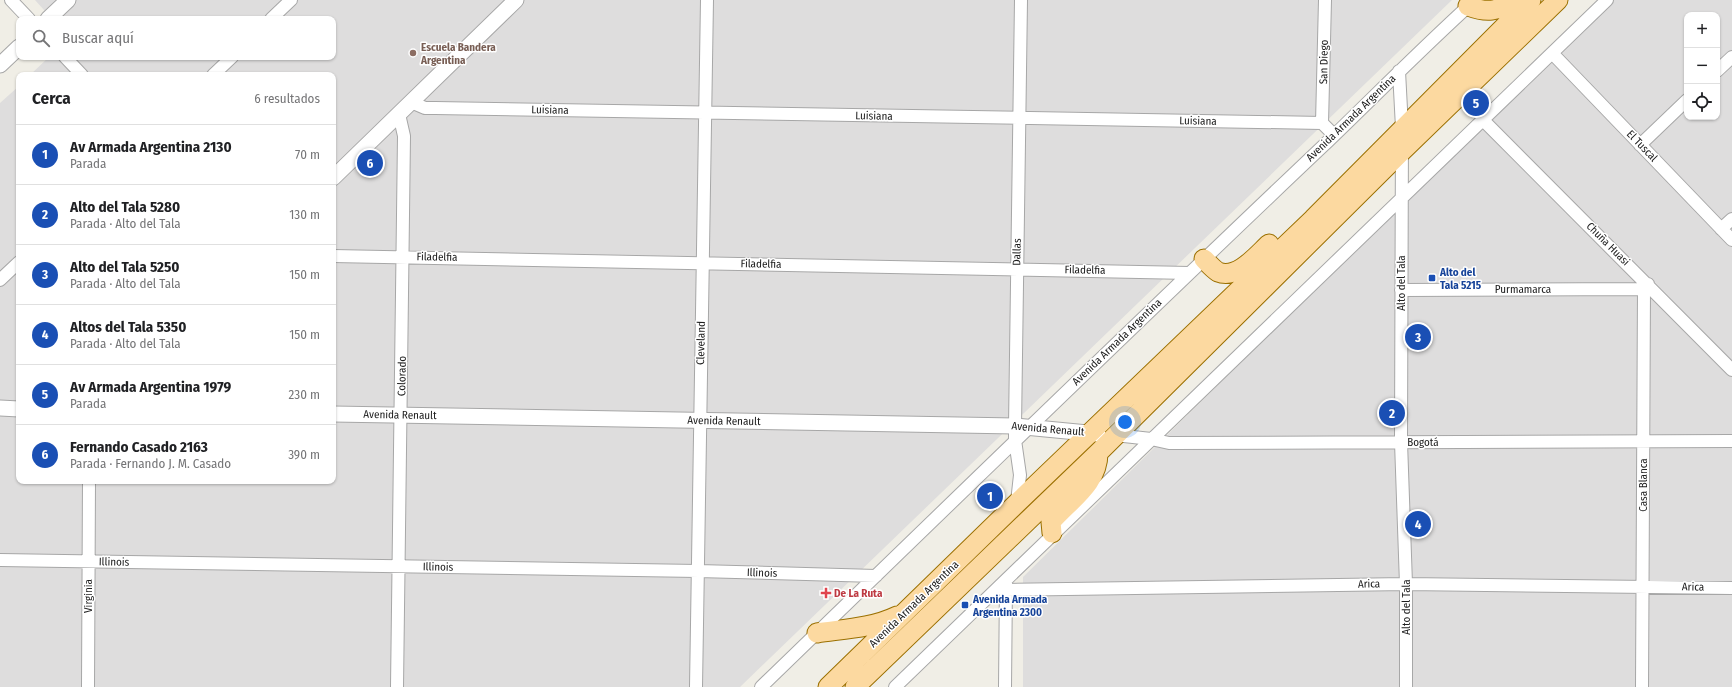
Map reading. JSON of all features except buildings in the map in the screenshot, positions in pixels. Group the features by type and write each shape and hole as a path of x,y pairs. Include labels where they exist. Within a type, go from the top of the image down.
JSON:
{"main road":[{"path":"1471,3 1482,11 1491,11 1503,7 1514,0"},
{"name":"Avenida Armada Argentina","path":"828,687 1313,219 1531,0"},
{"name":"Avenida Armada Argentina","path":"855,687 1098,453 1558,0"},
{"path":"1204,259 1218,271 1226,274 1232,273 1239,270 1294,224 1313,219"},
{"path":"1052,534 1051,522 1088,484 1096,471 1098,453"},
{"path":"817,633 869,626 884,622 905,612"}],"street":[{"path":"11,0 27,16"},
{"path":"51,16 68,0"},
{"path":"274,16 291,0"},
{"path":"336,175 516,0"},
{"name":"Cleveland","path":"696,687 707,0"},
{"name":"Dallas","path":"1017,503 1020,475 1017,269 1021,0"},
{"name":"San Diego","path":"1322,123 1325,0"},
{"path":"895,687 1006,584 1052,534 1607,0"},
{"name":"Avenida Armada Argentina","path":"761,687 876,576 1019,431 1204,259 1471,3"},
{"path":"0,65 16,50"},
{"name":"El Tuscal","path":"1552,53 1732,240"},
{"path":"1720,68 1732,57"},
{"path":"68,60 79,72"},
{"path":"216,72 229,60"},
{"name":"Alto del Tala","path":"1399,71 1402,128 1401,442 1406,584 1406,687"},
{"name":"Luisiana","path":"411,102 425,108 1322,123"},
{"path":"1640,145 1684,103"},
{"name":"Colorado","path":"397,687 404,136 399,114"},
{"name":"Chuña Huasi","path":"1483,120 1646,287 1732,370"},
{"path":"1322,123 1334,135"},
{"path":"1721,228 1732,219"},
{"name":"Filadelfia","path":"336,256 1189,273"},
{"path":"0,280 16,265"},
{"name":"Purmamarca","path":"1401,290 1646,287"},
{"name":"Casa Blanca","path":"1642,687 1646,287"},
{"path":"0,408 16,409"},
{"name":"Avenida Renault","path":"336,414 700,420 1115,435"},
{"name":"Bogotá","path":"1115,435 1151,439 1169,443 1732,441"},
{"name":"Virginia","path":"88,687 89,484"},
{"name":"Illinois","path":"0,560 698,571 876,576"},
{"path":"1005,687 1006,584"},
{"name":"Arica","path":"1006,584 1406,584 1732,588"}],"shaded area":[{"path":"35,0 1452,0 740,687 0,687 0,103 16,89 16,484 336,484 336,72 33,72 46,60 336,60 336,16 49,16"},
{"path":"1609,0 1732,0 1732,687 1023,687 1023,577"}],"place":[{"name":"Escuela Bandera Argentina","path":"413,53"},
{"name":"Av Armada Argentina 1979","path":"1476,103"},
{"name":"Fernando Casado 2163","path":"370,163"},
{"name":"Alto del Tala 5215","path":"1432,278"},
{"name":"Alto del Tala 5250","path":"1418,337"},
{"name":"Alto del Tala 5280","path":"1392,413"},
{"name":"Av Armada Argentina 2130","path":"990,496"},
{"name":"Altos del Tala 5350","path":"1418,524"},
{"name":"De La Ruta","path":"826,593"},
{"name":"Avenida Armada Argentina 2300","path":"965,605"}]}
